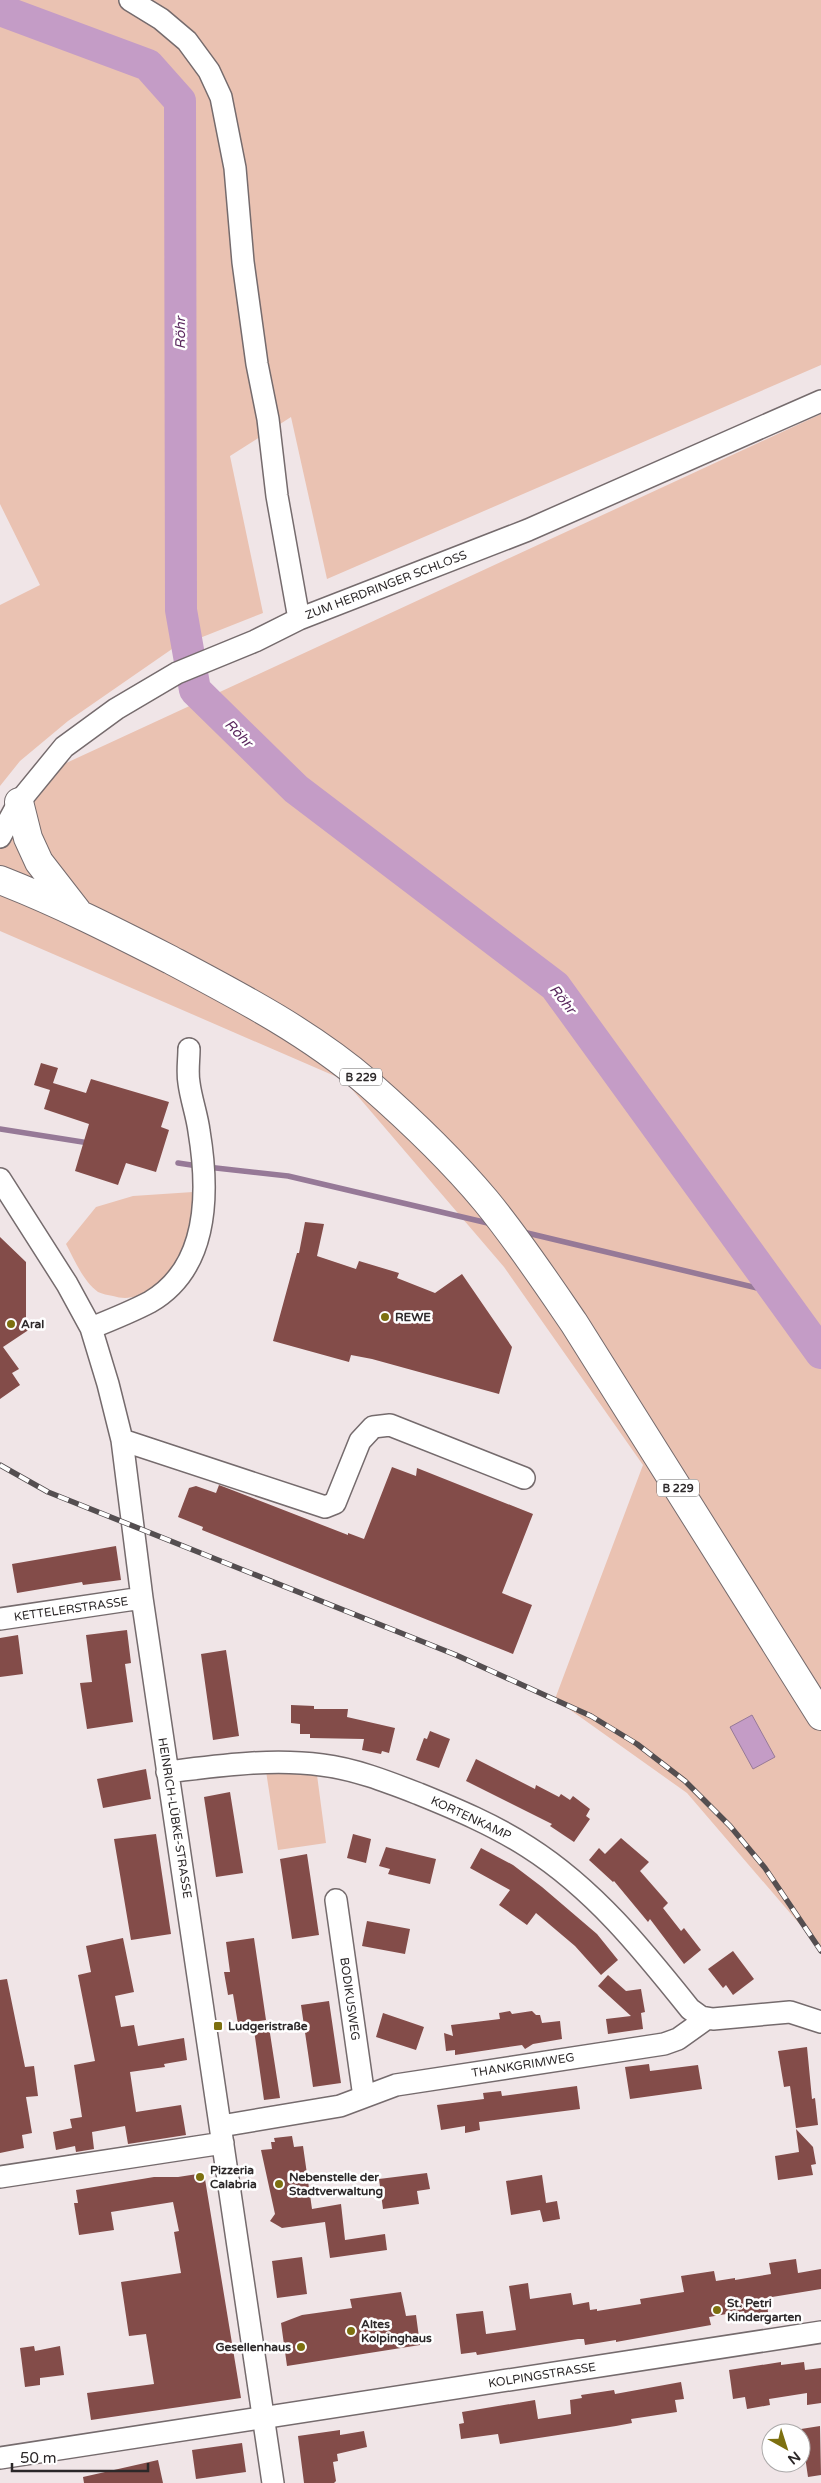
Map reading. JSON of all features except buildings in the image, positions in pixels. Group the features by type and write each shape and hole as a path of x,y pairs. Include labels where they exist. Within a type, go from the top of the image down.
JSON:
{"main road":[{"path":"19,802 28,838 39,862 78,912"},
{"name":"B 229","path":"0,880 78,912 214,983 313,1040 368,1083 426,1136 484,1200 532,1261 580,1332 821,1716"}],"street":[{"path":"130,0 161,19 187,41 209,71 221,97 235,168 243,262 257,364 268,420 277,496 299,619"},
{"name":"ZUM HERDRINGER SCHLOSS","path":"0,837 19,802 64,747 116,708 177,673 255,642 299,619 528,530 821,401"},
{"path":"91,1328 151,1301 170,1287 184,1270 196,1248 202,1225 204,1167 198,1118 188,1082 189,1049"},
{"name":"HEINRICH-LÜBKE-STRASSE","path":"0,1179 67,1284 91,1328 122,1440 167,1772 273,2483"},
{"path":"122,1440 325,1507 335,1504 360,1441 374,1427 390,1425 524,1478"},
{"name":"KETTELERSTRASSE","path":"0,1619 142,1598"},
{"name":"KORTENKAMP","path":"167,1772 258,1763 320,1765 343,1769 385,1782 477,1819 529,1847 572,1879 622,1927 690,2009 706,2019"},
{"name":"BODIKUSWEG","path":"336,1900 364,2097"},
{"path":"706,2019 782,2012 803,2015 821,2022"},
{"name":"THANKGRIMWEG","path":"222,2135 340,2106 384,2087 664,2044 678,2039 706,2019"},
{"path":"0,2177 222,2135"},
{"name":"KOLPINGSTRASSE","path":"0,2458 821,2332"}],"shaded area":[{"path":"0,0 821,0 821,365 327,579 291,417 230,456 263,613 172,649 68,721 20,761 0,786 0,605 40,585 0,504"},
{"path":"821,414 821,1949 687,1793 555,1699 643,1465 504,1267 344,1080 0,931 0,825 64,764"},
{"path":"193,1192 192,1223 187,1240 173,1266 152,1288 140,1295 127,1298 98,1292 88,1282 79,1270 66,1244 96,1207 133,1196"},
{"path":"752,1715 775,1757 753,1769 730,1727"},
{"path":"266,1771 317,1775 326,1843 278,1850"}],"waterway":[{"name":"Röhr","path":"0,10 148,65 180,101 181,610 195,690 296,789 555,986 821,1353"},
{"path":"0,1129 89,1143"},
{"path":"178,1163 198,1166"},
{"path":"207,1167 288,1176 492,1224"},
{"path":"523,1232 778,1293"}],"railway":[{"path":"0,1465 48,1492 456,1655 591,1716 637,1744 685,1781 730,1826 765,1868 821,1951"}],"place":[{"name":"REWE","path":"385,1317"},
{"name":"Aral","path":"11,1324"},
{"name":"Ludgeristraße","path":"218,2026"},
{"name":"Pizzeria Calabria","path":"200,2177"},
{"name":"Nebenstelle der Stadtverwaltung","path":"279,2184"},
{"name":"St. Petri Kindergarten","path":"717,2310"},
{"name":"Altes Kolpinghaus","path":"351,2331"},
{"name":"Gesellenhaus","path":"301,2347"}]}
